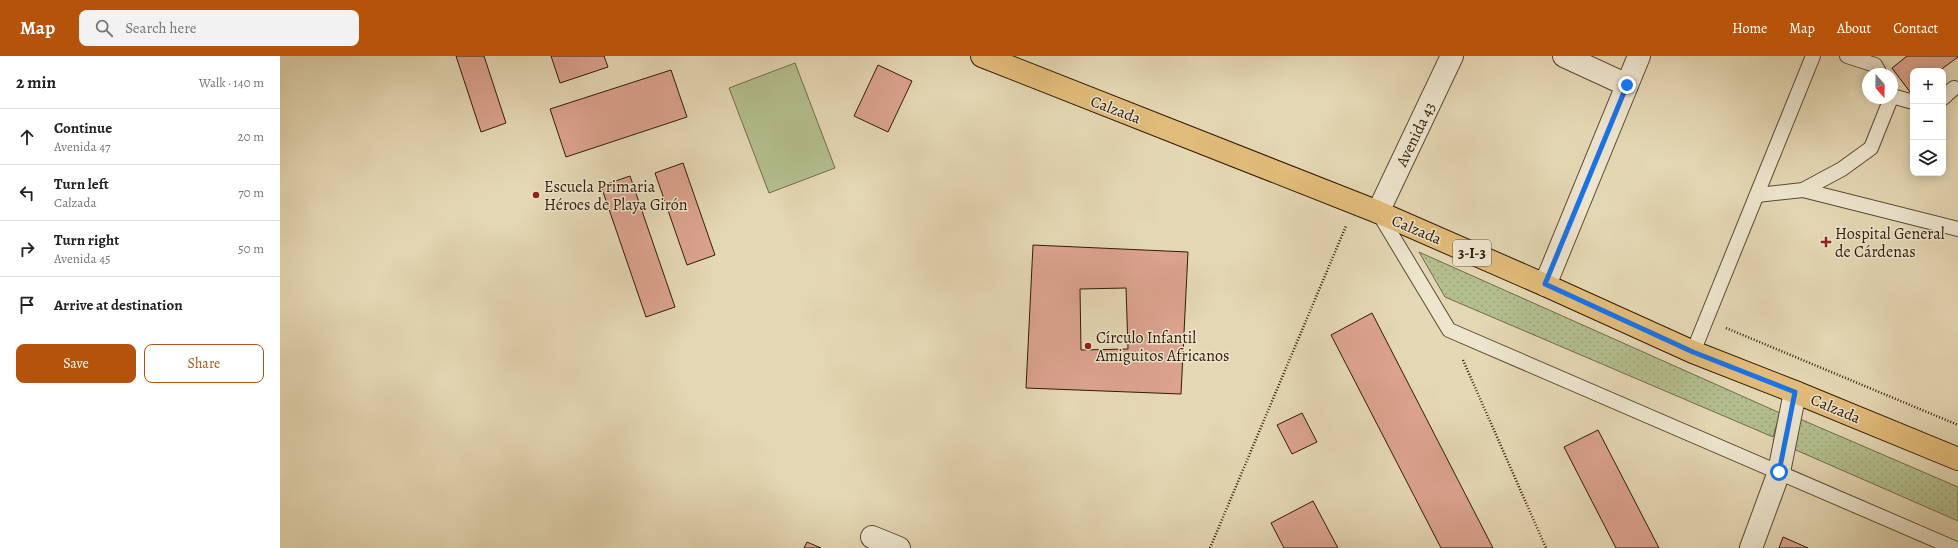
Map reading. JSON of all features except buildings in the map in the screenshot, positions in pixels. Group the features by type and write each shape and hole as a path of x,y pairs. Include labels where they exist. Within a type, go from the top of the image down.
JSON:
{"main road":[{"name":"Calzada","path":"982,56 1015,62 1378,212 1545,284 1693,352 1958,459"}],"street":[{"name":"Avenida 43","path":"1378,212 1452,56"},
{"path":"1564,56 1627,85"},
{"path":"1545,284 1639,56"},
{"path":"1751,548 1779,472 1795,392"},
{"path":"872,537 899,548"}],"lane":[{"path":"1693,352 1813,56"},
{"path":"1847,56 1875,65 1877,68"},
{"path":"1946,95 1954,88"},
{"path":"1898,98 1910,101"},
{"path":"1803,190 1842,169 1871,148 1889,104"},
{"path":"1757,195 1803,190 1958,229"},
{"path":"1378,212 1449,330 1954,548"}],"path":[{"path":"1210,548 1356,204"},
{"path":"1707,320 1958,425"},
{"path":"1449,330 1546,548"}],"green space":[{"path":"795,63 835,168 769,193 729,88"},
{"path":"1419,252 1780,413 1773,437 1445,297"},
{"path":"1793,416 1958,487 1958,521 1773,440"}],"place":[{"name":"Escuela Primaria Héroes de Playa Girón","path":"536,195"},
{"name":"Hospital General de Cárdenas","path":"1826,242"},
{"name":"Círculo Infantil Amiguitos Africanos","path":"1088,346"}],"route":[{"path":"1627,85 1545,284 1693,352 1795,392 1779,472"}]}
